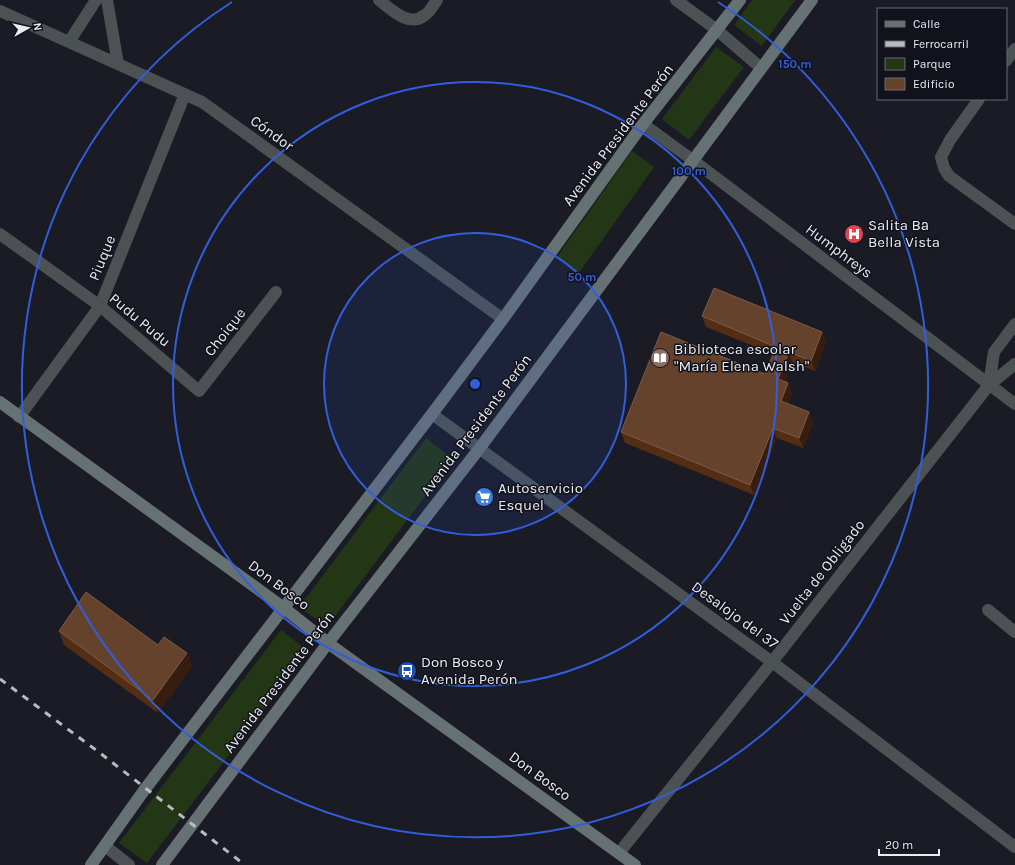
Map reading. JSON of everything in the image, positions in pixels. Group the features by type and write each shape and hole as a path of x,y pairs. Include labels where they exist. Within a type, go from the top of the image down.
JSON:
{"street":[{"path":"69,42 96,0"},
{"path":"107,0 118,64"},
{"path":"379,0 404,18 416,20 426,15 437,0"},
{"path":"676,0 717,30 761,68"},
{"name":"Avenida Presidente Perón","path":"91,865 145,789 503,319 643,124 740,0"},
{"name":"Avenida Presidente Perón","path":"162,865 328,643 479,449 812,0"},
{"name":"Cóndor","path":"0,12 202,102 503,319"},
{"path":"1007,60 1015,49"},
{"name":"Piuque","path":"19,416 100,306 185,94"},
{"path":"978,100 950,140 941,157 944,168 950,176 1015,224"},
{"name":"Humphreys","path":"643,124 1015,404"},
{"name":"Pudu Pudu","path":"0,234 100,306 199,391"},
{"name":"Choique","path":"199,391 276,292"},
{"name":"Vuelta de Obligado","path":"989,384 994,352 1015,324"},
{"name":"Vuelta de Obligado","path":"619,853 772,662 989,384 1015,364"},
{"name":"Don Bosco","path":"0,402 284,608 328,643 635,865"},
{"name":"Desalojo del 37","path":"432,414 772,662 1015,847"},
{"path":"988,610 1015,632"},
{"path":"105,846 129,865"}],"green space":[{"path":"752,0 795,0 762,46 734,25"},
{"path":"716,47 744,67 689,140 662,119"},
{"path":"632,151 654,167 579,273 557,257"},
{"path":"426,438 453,459 327,627 299,607"},
{"path":"281,630 308,651 147,863 119,843"}],"building":[{"path":"714,288 822,332 811,361 789,352 778,379 788,383 781,401 809,412 799,438 773,428 750,485 621,432 661,332 765,374 776,347 702,316"},
{"path":"86,592 158,645 164,637 187,653 153,700 59,631"}],"railway":[{"path":"0,679 100,753 245,865"}],"place":[{"name":"Salita Bª Bella Vista","path":"854,234"},
{"name":"Biblioteca escolar \"María Elena Walsh\"","path":"660,358"},
{"name":"Autoservicio Esquel","path":"484,497"},
{"name":"Don Bosco y Avenida Perón","path":"407,671"}]}
